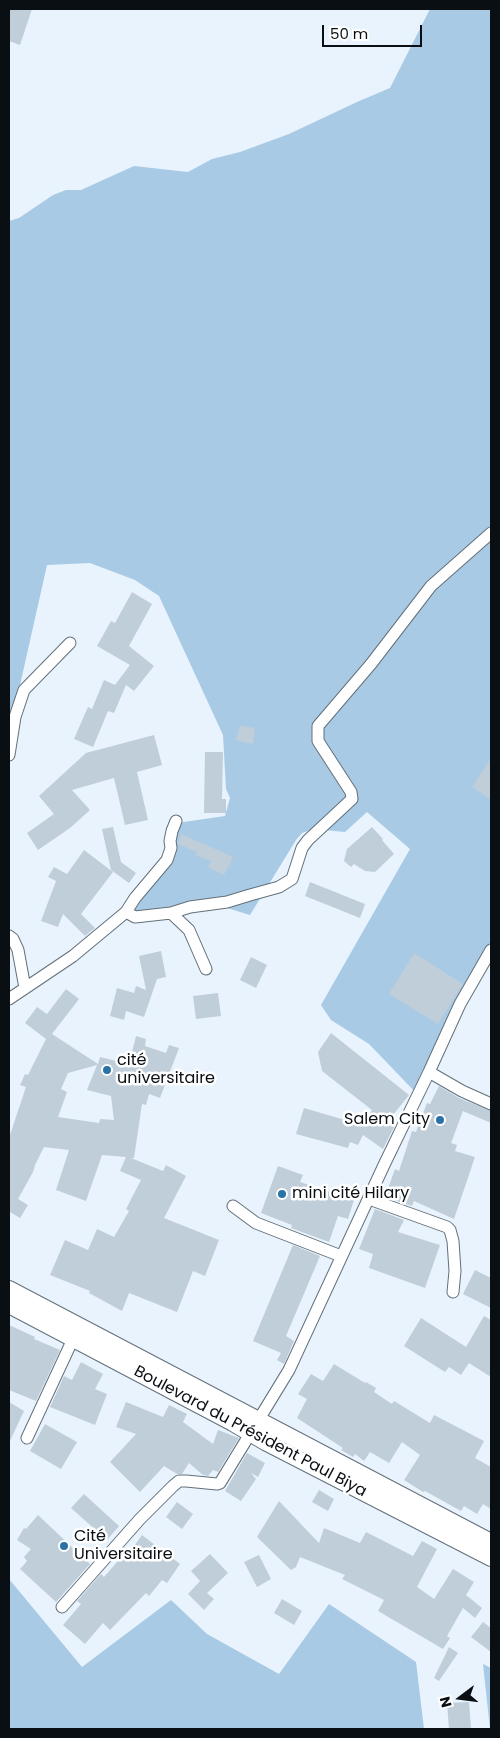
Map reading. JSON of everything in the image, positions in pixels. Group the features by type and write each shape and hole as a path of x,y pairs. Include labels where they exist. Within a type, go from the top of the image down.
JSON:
{"main road":[{"name":"Boulevard du Président Paul Biya","path":"9,1289 491,1558"},
{"name":"Boulevard du Président Paul Biya","path":"9,1305 73,1339 491,1542"}],"street":[{"path":"126,912 135,917 171,913 190,907 227,902 279,888 292,880 302,848 308,840 352,799 351,792 318,741 318,726 371,664 431,586 491,532"},
{"path":"9,755 15,717 24,690 70,642"},
{"path":"9,999 73,956 126,912 135,898 167,860 171,848 172,830 176,821"},
{"path":"171,913 189,930 206,969"},
{"path":"9,936 18,950 25,988"},
{"path":"62,1607 140,1519 179,1481 220,1483 289,1370 460,1004 491,950"},
{"path":"429,1072 462,1091 491,1104"},
{"path":"369,1199 450,1230 453,1241 455,1271 453,1292"},
{"path":"233,1206 256,1223 341,1256"},
{"path":"27,1438 73,1339"}],"shaded area":[{"path":"430,9 491,9 491,950 418,1095 369,1044 331,1020 321,1005 410,849 367,812 345,832 314,829 302,833 250,915 224,907 170,912 126,912 167,860 177,823 225,816 230,798 226,789 223,735 159,596 135,580 90,563 47,565 9,734 9,221 19,218 53,195 66,190 81,190 134,166 188,172 212,159 240,152 289,134 390,88"},
{"path":"9,1579 82,1667 171,1600 207,1634 279,1674 329,1604 416,1662 424,1729 9,1729"},
{"path":"483,1664 491,1668 491,1729 490,1729"}],"building":[{"path":"9,9 32,9 20,45 9,41"},
{"path":"132,592 152,604 129,646 154,666 134,691 126,685 114,713 108,711 93,747 74,739 88,707 92,709 104,680 115,685 130,665 97,646 111,621 115,623"},
{"path":"240,726 255,728 253,744 236,740"},
{"path":"154,735 162,765 137,772 148,820 125,825 114,778 72,790 90,810 70,828 38,850 27,833 54,814 39,796 86,753"},
{"path":"205,752 223,752 222,799 226,799 226,813 204,813"},
{"path":"491,758 491,800 472,787"},
{"path":"113,827 121,862 136,873 129,883 111,870 102,829"},
{"path":"372,827 394,854 375,872 365,871 354,864 351,867 344,861 347,849"},
{"path":"181,834 233,857 224,875 208,867 211,861 195,855 197,852 178,844"},
{"path":"84,850 113,872 81,914 95,928 85,936 63,914 58,927 41,921 56,881 48,877 54,867 67,874"},
{"path":"310,882 365,904 360,918 305,896"},
{"path":"161,951 166,977 157,979 144,1017 126,1011 124,1020 110,1016 117,988 134,993 136,986 146,990 139,956"},
{"path":"414,953 463,984 438,1024 389,994"},
{"path":"251,957 267,965 256,988 240,980"},
{"path":"66,989 79,999 52,1034 98,1064 100,1057 129,1064 136,1036 146,1039 145,1046 166,1053 169,1045 179,1048 160,1098 149,1094 146,1105 142,1104 134,1158 131,1158 163,1171 166,1165 186,1176 164,1218 219,1240 205,1276 193,1271 177,1312 129,1293 122,1311 89,1293 90,1291 50,1275 65,1240 88,1250 97,1229 114,1237 129,1211 126,1209 141,1180 120,1171 126,1157 102,1155 86,1201 56,1190 69,1150 44,1147 18,1199 28,1205 20,1218 10,1212 9,1215 9,1138 26,1087 20,1085 25,1074 28,1075 46,1039 25,1023 37,1007 47,1014","holes":["97,1065 87,1090 111,1096 114,1120 100,1119 99,1123 58,1117 67,1092 61,1089 68,1073"]},
{"path":"218,993 221,1016 196,1019 193,996"},
{"path":"331,1033 409,1095 393,1115 395,1117 389,1124 394,1127 383,1149 363,1135 358,1145 350,1142 348,1148 296,1134 304,1108 362,1125 372,1110 322,1071 318,1052"},
{"path":"439,1086 459,1098 491,1111 491,1123 463,1111 451,1143 457,1145 455,1151 475,1157 454,1219 414,1201 412,1206 385,1197 395,1169 399,1171 412,1131 416,1132 427,1103 430,1104"},
{"path":"278,1166 303,1175 300,1182 354,1200 348,1219 338,1216 329,1242 291,1228 292,1225 261,1213"},
{"path":"375,1209 404,1220 398,1232 440,1245 425,1288 369,1268 373,1254 359,1249"},
{"path":"293,1245 320,1256 286,1336 294,1341 284,1364 277,1360 281,1353 253,1341"},
{"path":"475,1270 491,1278 491,1308 463,1294"},
{"path":"484,1316 491,1320 491,1377 469,1363 461,1375 449,1367 445,1372 404,1346 421,1318 466,1347"},
{"path":"9,1325 35,1337 34,1339 60,1350 36,1401 9,1390"},
{"path":"81,1362 103,1374 95,1389 107,1394 95,1425 50,1407 64,1376 72,1380"},
{"path":"334,1364 376,1388 374,1392 392,1404 394,1401 430,1423 434,1415 484,1441 475,1458 491,1467 491,1509 483,1504 477,1514 464,1506 461,1511 404,1480 420,1455 402,1442 389,1463 370,1452 364,1461 355,1454 353,1457 341,1450 343,1448 297,1418 307,1399 298,1394 311,1374 323,1381"},
{"path":"9,1402 24,1411 9,1443"},
{"path":"126,1402 163,1417 169,1405 187,1414 183,1422 213,1444 218,1430 239,1438 218,1472 213,1470 208,1476 203,1475 189,1463 182,1474 177,1474 164,1466 140,1492 110,1462 136,1434 116,1427"},
{"path":"45,1424 77,1442 61,1469 30,1451"},
{"path":"247,1453 265,1463 258,1477 251,1473 256,1479 241,1501 225,1491"},
{"path":"319,1490 334,1499 328,1511 312,1502"},
{"path":"84,1494 119,1526 107,1540 71,1508"},
{"path":"279,1501 319,1543 324,1528 360,1543 366,1532 413,1556 422,1541 437,1549 417,1587 434,1599 453,1569 474,1582 466,1595 482,1608 475,1618 463,1608 447,1636 450,1638 443,1649 378,1611 384,1600 342,1579 345,1575 300,1557 296,1567 291,1570 257,1537"},
{"path":"177,1502 193,1514 182,1529 166,1517"},
{"path":"38,1515 90,1564 56,1602 20,1569 27,1561 24,1557 31,1549 17,1540 24,1528 26,1529"},
{"path":"142,1535 180,1564 167,1583 162,1580 149,1596 146,1593 110,1630 103,1623 85,1644 63,1625 81,1604 77,1601 101,1574 104,1577 124,1554 127,1556"},
{"path":"210,1554 228,1573 207,1593 214,1599 204,1610 188,1594 200,1581 191,1571"},
{"path":"259,1555 271,1579 257,1587 244,1562"},
{"path":"282,1599 302,1611 294,1625 274,1613"},
{"path":"483,1622 491,1628 491,1652 471,1637"},
{"path":"449,1647 458,1653 439,1681 434,1678"},
{"path":"469,1702 471,1729 449,1729 447,1703"}],"place":[{"name":"cité universitaire","path":"107,1070"},
{"name":"Salem City","path":"440,1120"},
{"name":"mini cité Hilary","path":"282,1194"},
{"name":"Cité Universitaire","path":"64,1546"}]}
